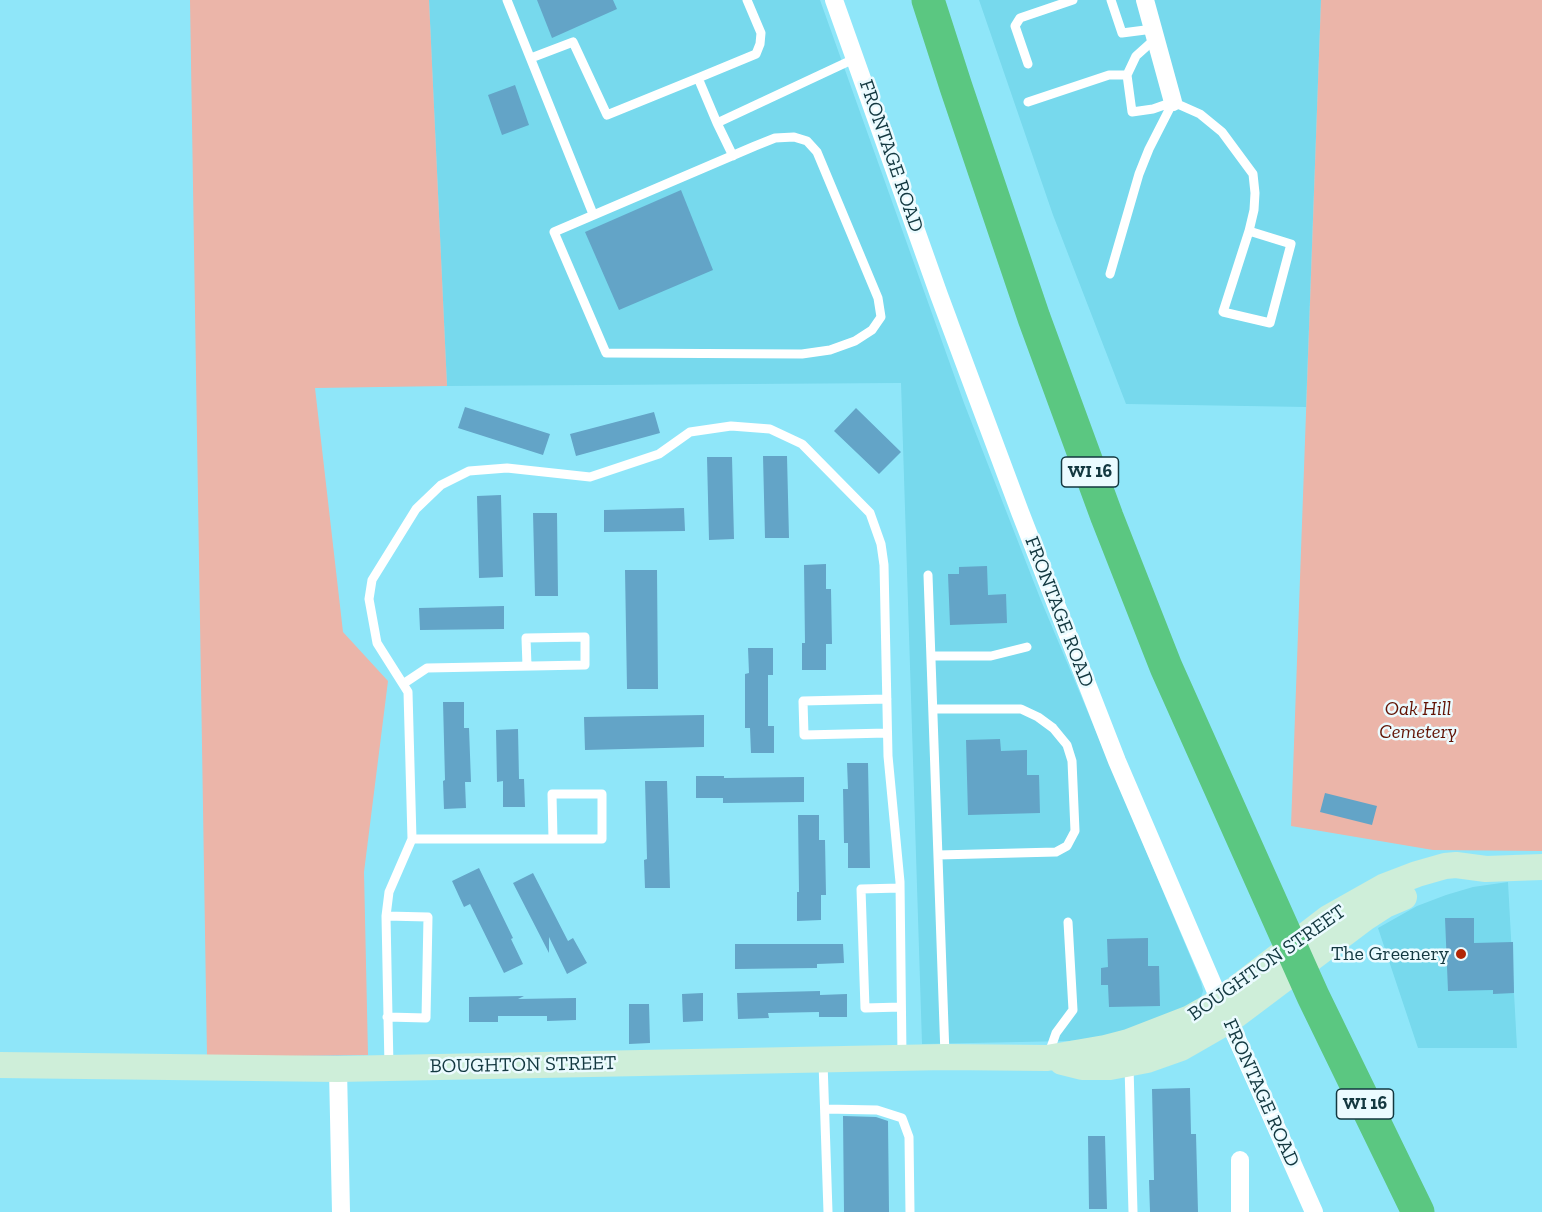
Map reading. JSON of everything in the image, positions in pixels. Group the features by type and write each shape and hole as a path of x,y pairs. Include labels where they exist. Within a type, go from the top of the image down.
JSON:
{"highway":[{"name":"WI 16","path":"928,0 1018,273 1111,528 1166,667 1283,932 1418,1212"}],"street":[{"name":"FRONTAGE ROAD","path":"834,0 939,295 1117,761 1224,1011 1314,1212"},
{"path":"1145,0 1173,102"},
{"name":"BOUGHTON STREET","path":"1047,1058 1096,1068 1129,1064 1181,1048 1328,918 1383,887 1445,866 1486,869 1542,867"},
{"name":"BOUGHTON STREET","path":"0,1065 338,1069 945,1057 1047,1058 1105,1048 1150,1035 1190,1018 1224,1011"},
{"path":"338,1069 341,1212"},
{"path":"1240,1160 1240,1212"}],"lane":[{"path":"507,0 593,214"},
{"path":"531,58 573,42 608,115 756,54 761,33 747,0"},
{"path":"1028,64 1016,26 1020,18 1073,0"},
{"path":"1111,0 1122,33 1154,33"},
{"path":"1154,33 1136,56 1127,75 1132,112 1153,109 1173,102 1200,114 1222,132 1253,174 1256,194 1254,210 1223,312 1270,323 1291,244 1249,231"},
{"path":"717,123 856,58"},
{"path":"1028,102 1109,75 1127,75"},
{"path":"698,78 733,156"},
{"path":"1110,274 1139,174 1173,102"},
{"path":"775,138 807,141 817,152 878,298 881,317 872,330 855,341 830,350 802,354 606,353 554,232 593,214 775,138"},
{"path":"389,1068 386,916 388,892 412,839 408,692 377,643 369,599 372,580 416,509 441,484 469,471 507,468 590,477 659,454 690,432 731,426 770,429 802,444 870,513 880,544 884,565 888,732 900,888 902,1058"},
{"path":"928,575 945,1057"},
{"path":"403,684 427,668 585,665 585,637 526,638 527,666"},
{"path":"931,656 991,656 1027,648"},
{"path":"887,699 803,701 804,735 888,732"},
{"path":"933,709 1021,709 1038,717 1053,728 1067,746 1072,761 1075,831 1066,846 1056,852 938,855"},
{"path":"412,839 602,839 602,794 552,794 553,838"},
{"path":"900,888 861,889 865,1008 902,1007"},
{"path":"386,916 428,917 426,1018 387,1017"},
{"path":"1047,1058 1056,1033 1073,1010 1068,922"},
{"path":"823,1060 828,1212"},
{"path":"1129,1064 1133,1212"},
{"path":"825,1109 877,1110 902,1118 909,1137 910,1212"}],"shaded area":[{"path":"429,0 820,0 964,403 1040,598 1201,982 1203,991 1201,997 1191,1005 1156,1022 1098,1038 1069,1041 922,1044 901,383 447,386"},
{"path":"979,0 1321,0 1306,407 1126,404 1053,215"},
{"path":"1508,882 1517,1048 1418,1048 1378,928 1417,906 1446,895 1473,887"}],"green space":[{"path":"190,0 429,0 447,386 315,388 343,632 388,681 364,872 368,1055 207,1057"},
{"name":"Oak Hill Cemetery","path":"1321,0 1542,0 1542,851 1433,850 1291,826"}],"building":[{"path":"537,0 613,0 617,9 552,38"},
{"path":"515,85 529,125 502,135 488,95"},
{"path":"681,190 713,270 619,310 585,232"},
{"path":"465,407 550,434 543,455 458,428"},
{"path":"856,408 901,452 879,474 834,431"},
{"path":"654,412 660,433 576,456 570,434"},
{"path":"763,456 787,456 789,538 765,538"},
{"path":"707,457 732,457 734,539 709,540"},
{"path":"501,495 503,577 479,578 477,496"},
{"path":"684,508 685,531 604,532 604,510"},
{"path":"533,513 557,513 558,596 535,596"},
{"path":"826,564 826,589 831,589 832,644 826,644 826,670 802,670 802,643 805,643 804,565"},
{"path":"987,566 988,595 1006,594 1007,623 950,625 948,574 959,574 959,567"},
{"path":"625,570 657,570 658,689 627,689"},
{"path":"504,606 504,629 420,630 419,608"},
{"path":"748,648 773,648 773,675 768,675 768,726 774,726 774,753 751,753 750,728 745,728 745,674 749,673"},
{"path":"443,702 464,702 464,728 469,728 471,782 465,782 466,808 444,809"},
{"path":"704,715 704,747 585,750 584,717"},
{"path":"518,729 519,779 524,779 525,807 503,807 503,781 497,782 496,730"},
{"path":"1000,739 1001,751 1027,750 1027,775 1039,775 1040,813 968,815 966,740"},
{"path":"847,763 868,763 870,868 848,868 848,843 844,843 843,789 848,789"},
{"path":"696,776 804,777 804,802 723,803 723,798 696,798"},
{"path":"645,781 667,781 670,888 645,888 644,860 647,859"},
{"path":"1325,793 1377,806 1372,825 1320,812"},
{"path":"798,815 819,815 819,840 825,840 826,895 821,895 821,920 797,921"},
{"path":"479,868 523,964 504,973 470,904 464,907 452,881"},
{"path":"533,873 568,941 573,938 587,963 567,974 549,937 549,953 513,883"},
{"path":"1445,918 1474,918 1474,943 1513,942 1514,993 1493,994 1493,990 1448,991"},
{"path":"1148,938 1148,966 1159,966 1160,1006 1109,1007 1108,985 1101,985 1101,968 1108,967 1107,939"},
{"path":"735,944 843,944 844,963 817,964 817,968 735,969"},
{"path":"820,991 820,995 847,994 847,1017 819,1017 819,1012 768,1013 769,1018 738,1019 737,993"},
{"path":"703,993 703,1021 683,1022 682,994"},
{"path":"524,996 518,999 576,998 576,1020 547,1021 547,1016 498,1016 498,1022 469,1022 469,997"},
{"path":"629,1004 649,1004 650,1043 629,1044"},
{"path":"1190,1088 1191,1134 1196,1134 1198,1212 1150,1212 1149,1180 1154,1180 1152,1089"},
{"path":"843,1116 876,1117 888,1121 889,1212 844,1212"},
{"path":"1088,1136 1105,1136 1107,1209 1089,1209"}],"place":[{"name":"The Greenery","path":"1461,954"}]}
